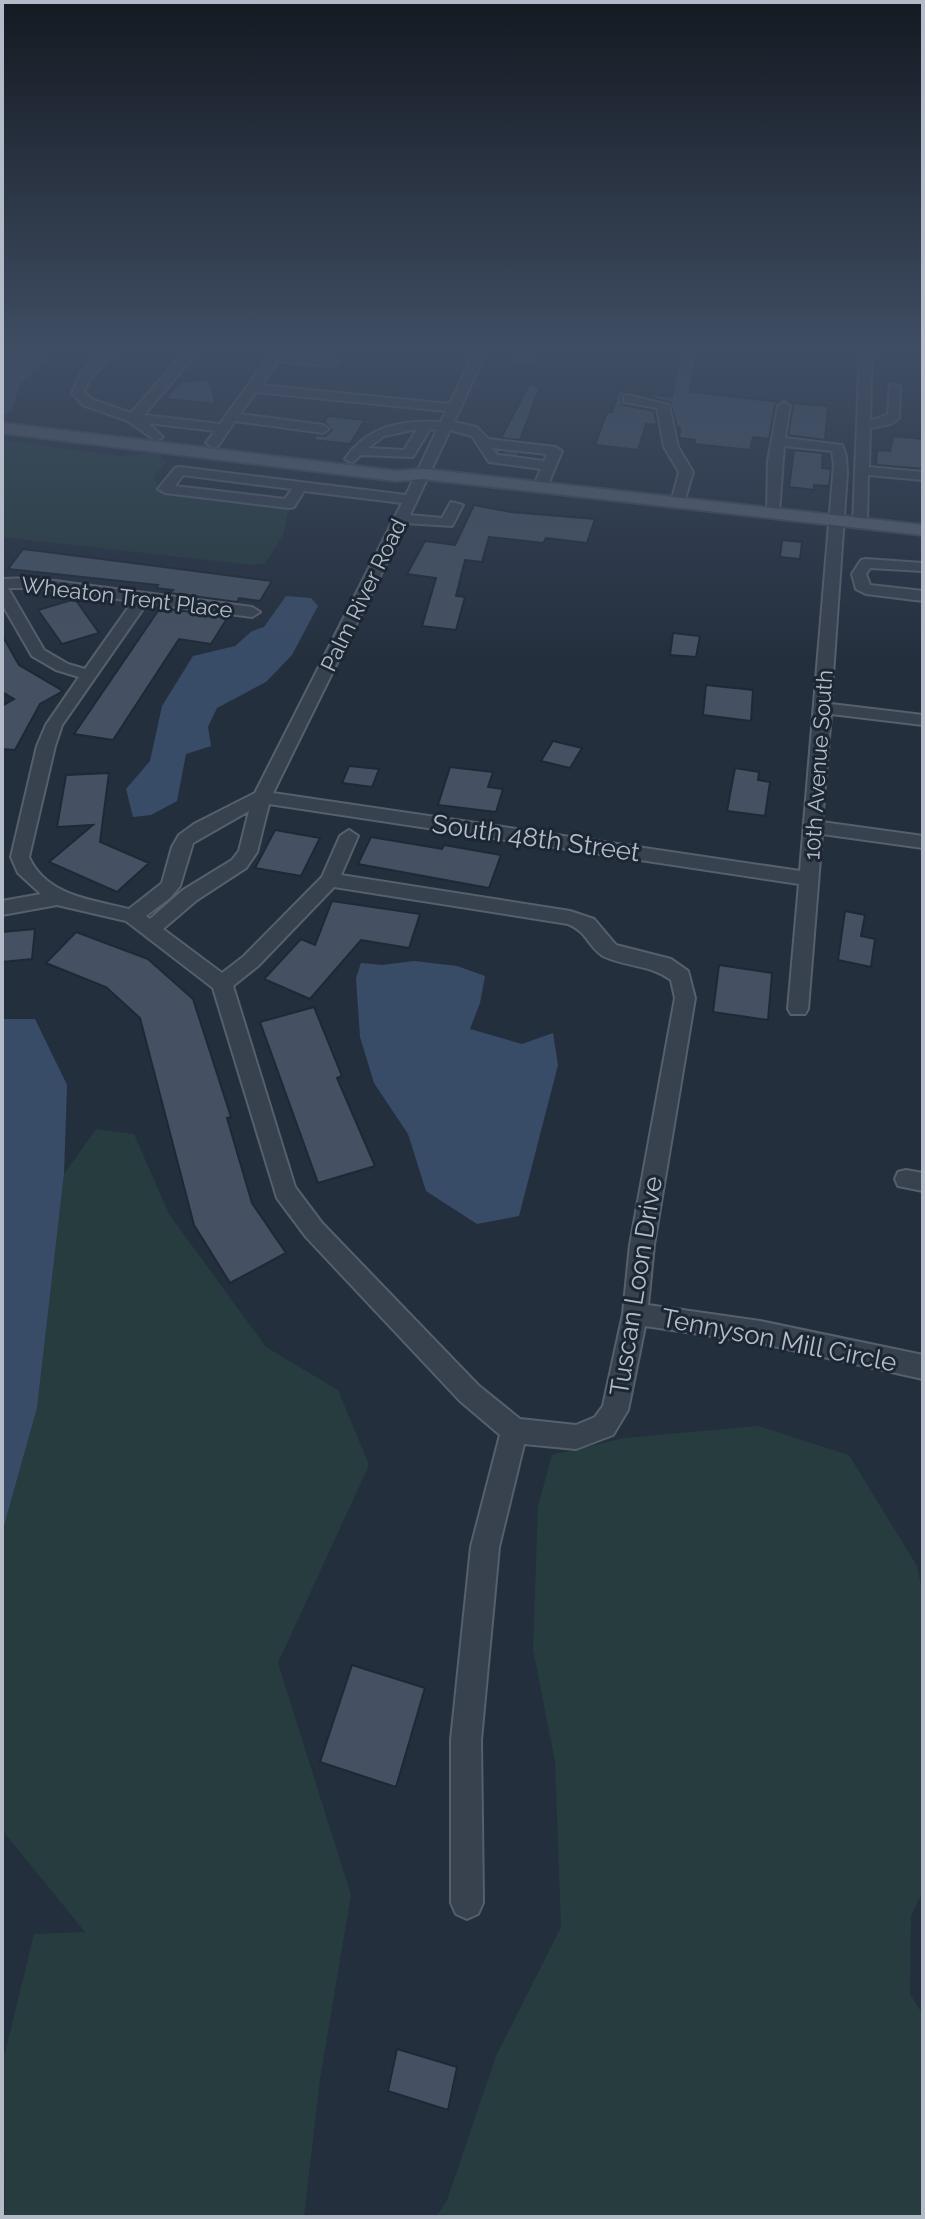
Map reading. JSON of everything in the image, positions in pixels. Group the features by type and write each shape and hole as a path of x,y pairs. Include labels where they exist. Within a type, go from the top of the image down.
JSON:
{"main road":[{"path":"210,452 396,476 423,474 923,530"},
{"path":"337,452 402,465 423,474"}],"street":[{"path":"355,455 358,452"},
{"path":"355,455 410,452"},
{"name":"Palm River Road","path":"151,929 204,886 239,864 248,852 262,797 434,452"},
{"path":"487,452 489,457 547,452"},
{"path":"504,452 549,466"},
{"path":"540,487 555,452"},
{"path":"674,452 686,472 678,503"},
{"path":"772,513 777,452"},
{"name":"10th Avenue South","path":"798,1009 838,521 835,505 840,452"},
{"path":"860,523 862,452"},
{"path":"862,470 923,476"},
{"path":"301,485 289,504 165,489 180,471 301,485 411,500"},
{"path":"401,518 447,523 456,505"},
{"path":"923,567 866,563 859,574 861,586 866,589 923,596"},
{"name":"Wheaton Trent Place","path":"2,584 32,583 252,612"},
{"path":"2,591 38,653 62,667 89,675"},
{"path":"57,898 11,859 54,725 143,598"},
{"path":"822,708 923,720"},
{"path":"132,916 161,896 176,874 180,847 194,831 262,797"},
{"name":"South 48th Street","path":"262,797 810,879"},
{"path":"814,827 923,842"},
{"path":"222,984 251,961 330,880 349,836"},
{"path":"176,874 204,886"},
{"name":"Tuscan Loon Drive","path":"330,880 570,918 587,924 609,951 664,964 681,976 685,998 642,1245 635,1314 615,1410 604,1426 576,1437 514,1431"},
{"path":"2,908 57,898 132,916 222,984 285,1191 314,1230 448,1371 514,1431 485,1547 466,1740 467,1903"},
{"name":"Tennyson Mill Circle","path":"635,1314 760,1332 923,1367"}],"green space":[{"path":"2,452 87,452 120,456 161,452 161,462 168,459 154,476 157,484 290,504 283,535 265,564 2,537"},
{"path":"96,1129 134,1134 169,1214 266,1347 338,1390 369,1465 278,1663 351,1895 320,2079 304,2217 5,2217 3,2061 34,1934 85,1932 2,1830 2,1533 37,1408 64,1174"},
{"path":"758,1426 849,1455 917,1566 923,1596 923,1891 911,1916 910,1994 923,2015 923,2217 436,2217 447,2200 496,2056 561,1927 555,1762 533,1649 538,1506 552,1455 624,1438"}],"water":[{"path":"286,596 311,598 318,606 292,655 266,682 217,708 208,727 211,746 186,754 177,801 151,815 133,817 126,789 150,761 162,706 193,656 235,646 252,631 264,627"},
{"path":"414,961 457,966 485,976 480,1003 470,1029 522,1044 553,1033 558,1065 519,1216 477,1224 426,1191 408,1134 374,1083 360,1037 356,978 361,963 382,965"},
{"path":"2,1019 35,1019 67,1085 64,1174 37,1408 2,1533"}],"building":[{"path":"794,452 823,453 822,468 831,469 829,486 814,485 814,490 789,487"},
{"path":"877,452 923,452 923,469 876,465"},
{"path":"474,505 511,512 595,519 587,543 546,538 543,543 489,537 482,562 465,560 456,596 465,597 456,630 422,626 436,578 407,574 425,541 455,545"},
{"path":"782,540 802,542 800,559 780,557"},
{"path":"23,549 272,581 260,601 239,598 237,602 170,593 173,590 156,588 158,585 8,569"},
{"path":"75,599 99,633 62,644 38,610"},
{"path":"160,608 228,617 211,644 179,639 113,740 74,734"},
{"path":"673,633 700,636 696,657 670,655"},
{"path":"2,635 19,665 63,691 40,704 15,750 2,749 2,706 14,699 2,692"},
{"path":"706,685 753,690 751,721 703,715"},
{"path":"553,741 582,748 570,768 541,761"},
{"path":"349,766 379,769 372,787 342,783"},
{"path":"450,767 493,772 488,787 503,789 496,812 438,805"},
{"path":"735,768 759,772 758,780 770,782 765,816 727,811"},
{"path":"109,773 100,842 149,863 117,892 49,862 93,825 57,827 66,775"},
{"path":"275,830 320,838 301,876 255,868"},
{"path":"371,837 501,855 489,888 358,864"},
{"path":"332,901 420,914 409,948 361,940 310,999 264,979 301,939 315,945"},
{"path":"845,911 865,915 861,936 875,939 871,967 838,960"},
{"path":"35,929 32,959 2,962 2,932"},
{"path":"76,932 148,959 193,999 231,1117 227,1118 252,1203 286,1253 230,1283 194,1225 140,1018 106,987 46,963"},
{"path":"719,965 772,973 768,1020 713,1012"},
{"path":"314,1007 342,1076 337,1078 375,1166 318,1183 260,1022"},
{"path":"352,1665 425,1688 396,1787 320,1762"},
{"path":"397,2049 457,2067 448,2110 388,2091"}],"tunnel":[{"path":"507,452 513,459"}]}
